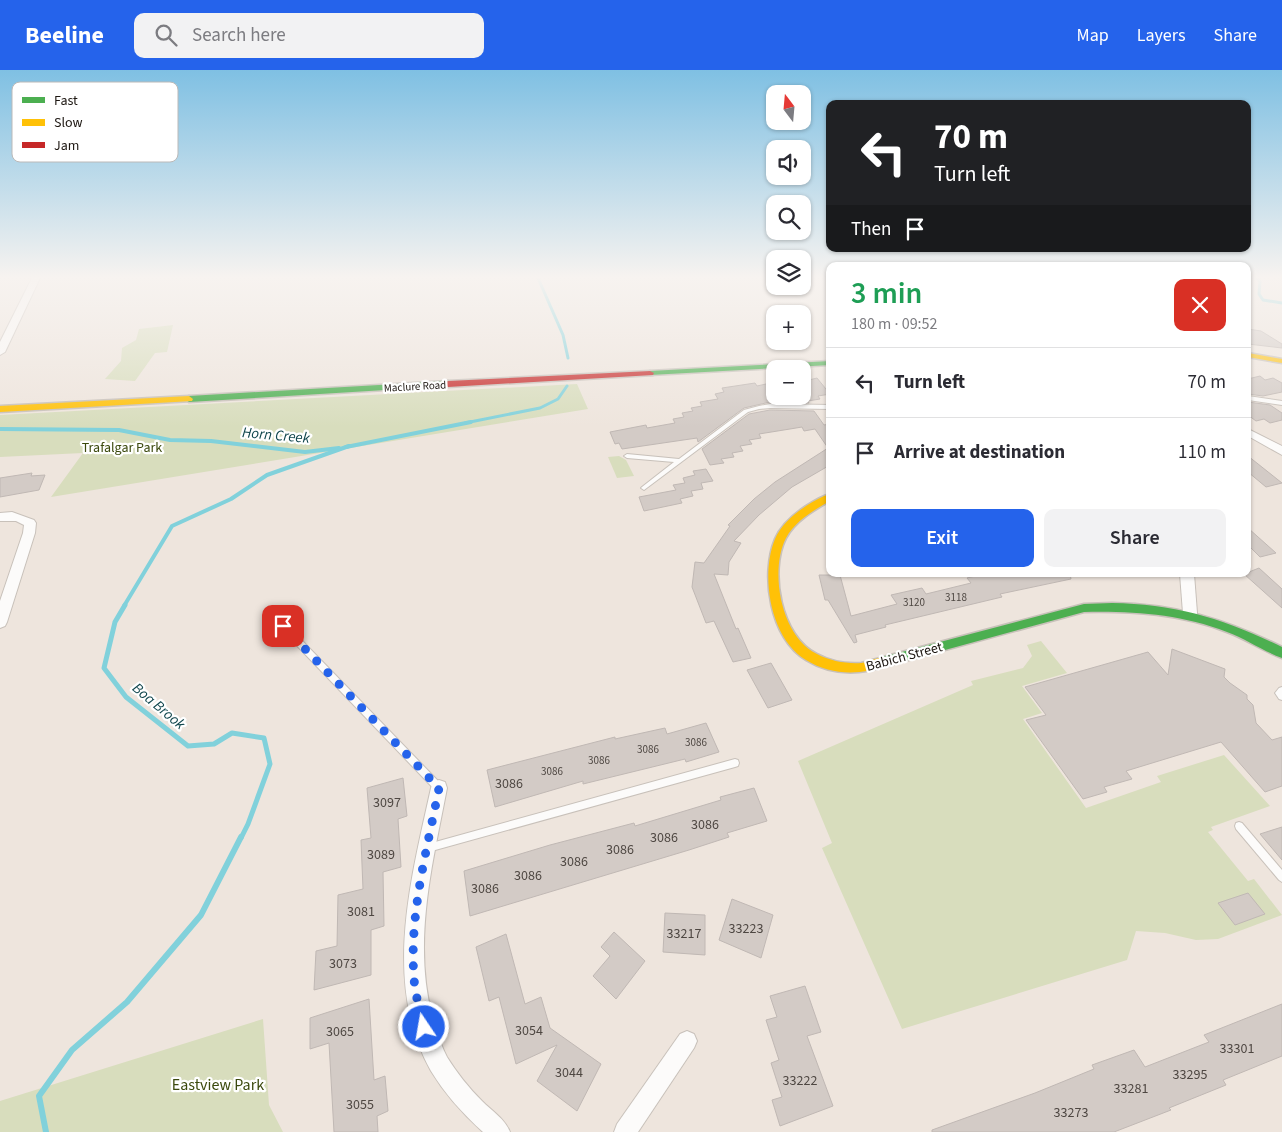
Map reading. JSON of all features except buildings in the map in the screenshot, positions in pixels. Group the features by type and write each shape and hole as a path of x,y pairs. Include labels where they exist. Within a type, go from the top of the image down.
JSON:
{"main road":[{"name":"Maclure Road","path":"318,380 826,352"},
{"path":"1251,355 1282,361"},
{"name":"Maclure Road","path":"0,409 826,363"},
{"path":"1251,363 1282,368"},
{"path":"0,398 57,394"},
{"name":"Babich Street","path":"826,499 809,509 789,527 777,548 771,577 776,607 792,638 808,655 833,666 860,668 1084,608 1116,605 1153,607 1190,613 1228,626 1282,653"}],"street":[{"path":"0,352 10,328"},
{"path":"1251,434 1282,451"},
{"path":"0,517 11,515 22,518 30,523 29,533 0,622"},
{"path":"1188,577 1190,613"},
{"path":"439,788 416,907 414,979 424,1027 440,1066 467,1102 499,1132"},
{"path":"625,1132 688,1041"}],"lane":[{"path":"1251,398 1282,403"},
{"path":"644,488 746,411 758,406 772,404 792,407 826,406"},
{"path":"627,456 680,461"},
{"path":"283,626 439,788"},
{"path":"1282,690 1279,693 1282,697"},
{"path":"427,848 735,763"},
{"path":"1238,826 1282,877"}],"green space":[{"path":"172,328 167,352 155,353 135,381 105,379 121,361 122,348 136,340 139,329"},
{"name":"Trafalgar Park","path":"577,384 588,409 51,497 83,453 0,457 0,415"},
{"path":"619,456 626,460 634,476 617,478 608,457"},
{"path":"1041,641 1067,673 1022,686 1042,713 1023,719 1086,808 1161,782 1157,776 1224,755 1270,806 1211,827 1213,830 1208,832 1248,881 1254,879 1282,915 1218,939 1196,940 1165,933 1136,931 1127,960 902,1029 822,848 832,843 798,761 973,685 971,681 1023,668 1032,656 1027,645"},
{"name":"Eastview Park","path":"263,1019 269,1105 283,1132 0,1132 0,1101"}],"waterway":[{"name":"Horn Creek","path":"560,328 568,358"},
{"name":"Horn Creek","path":"465,423 540,408 558,399 567,386"},
{"name":"Horn Creek","path":"346,447 471,422"},
{"name":"Horn Creek","path":"0,429 119,430 170,440 211,441 305,452 339,448"},
{"name":"Boa Brook","path":"124,606 172,526 231,499 267,475 346,447"},
{"name":"Boa Brook","path":"125,605 115,622 104,668 126,697 188,746 214,744 232,733 264,738 270,764 241,838"},
{"name":"Boa Brook","path":"46,1132 39,1096 72,1050 127,1002 201,915 241,837"}],"traffic: fast":[{"path":"650,373 826,363"},
{"path":"189,399 448,384"},
{"path":"883,662 1084,608 1112,607 1163,610 1210,621 1257,640 1282,653"}],"traffic: slow":[{"path":"1251,356 1282,361"},
{"path":"0,409 189,399"},
{"path":"826,499 802,514 785,531 781,538 776,552 774,568 776,602 781,619 788,634 798,647 815,659 848,668 864,668 883,662"}],"traffic: jam":[{"path":"448,384 650,373"}],"route":[{"path":"283,626 439,788 416,907 414,979 424,1027"}]}
